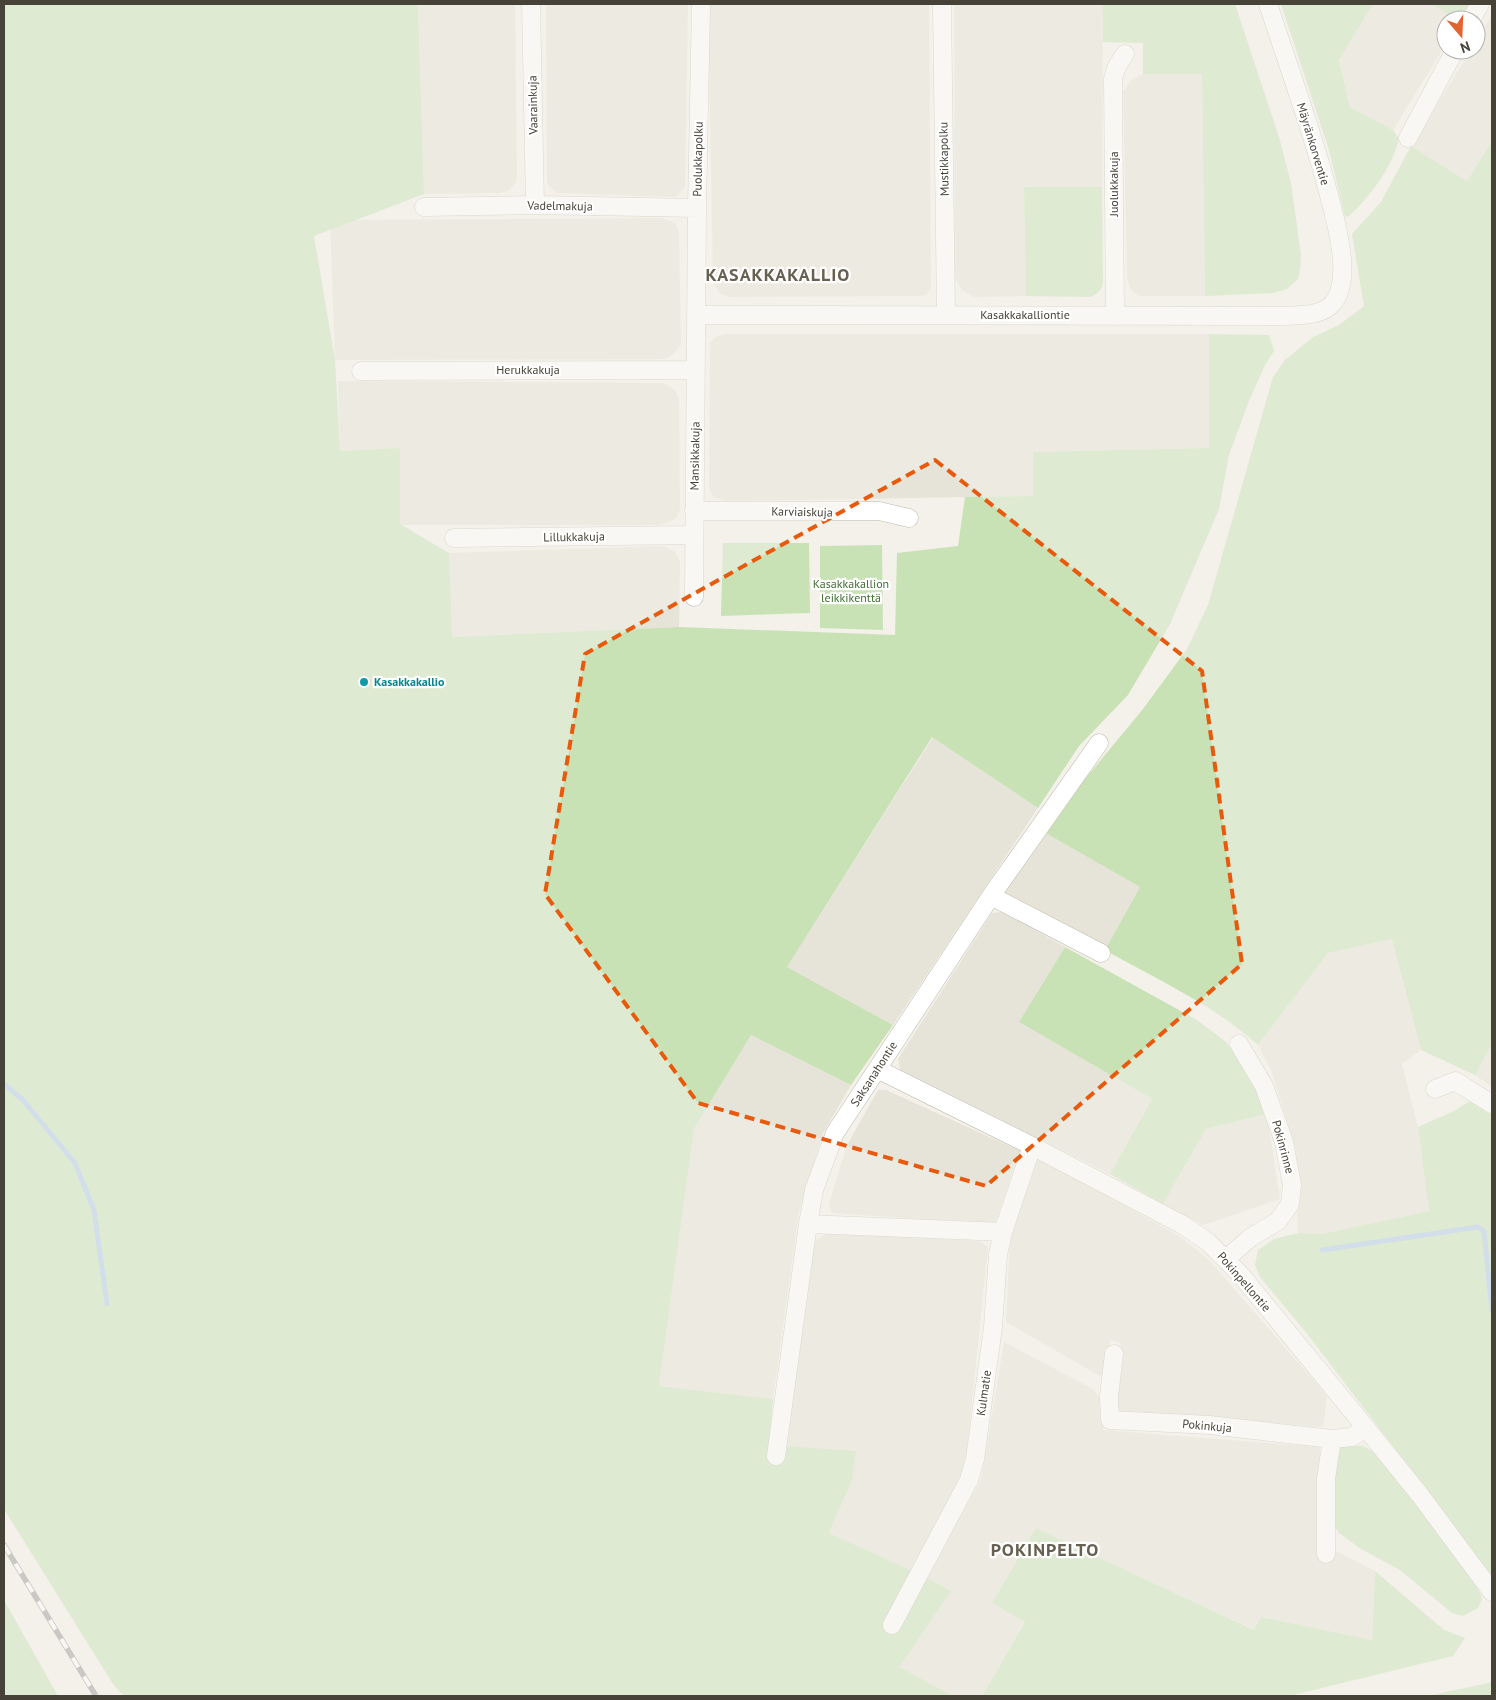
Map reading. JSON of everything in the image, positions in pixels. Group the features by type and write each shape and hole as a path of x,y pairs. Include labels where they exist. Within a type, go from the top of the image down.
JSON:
{"street":[{"name":"Vaarainkuja","path":"531,4 535,205"},
{"name":"Puolukkapolku","path":"697,314 701,4"},
{"name":"Mustikkapolku","path":"942,4 946,314"},
{"name":"Mäyränkorventie","path":"1268,4 1328,193 1342,260 1340,288"},
{"name":"Juolukkakuja","path":"1115,316 1113,79 1117,66 1125,54"},
{"path":"1408,138 1450,60"},
{"name":"Vadelmakuja","path":"424,207 535,205 697,208"},
{"name":"Kasakkakalliontie","path":"697,314 1300,315 1328,308 1340,288"},
{"name":"Mansikkakuja","path":"694,597 697,314"},
{"name":"Herukkakuja","path":"362,371 695,370"},
{"name":"Karviaiskuja","path":"694,511 879,511 909,518"},
{"name":"Lillukkakuja","path":"454,538 694,535"},
{"name":"Saksanahontie","path":"776,1456 814,1190 835,1133 990,896 1099,743"},
{"path":"990,896 1101,953"},
{"name":"Pokinrinne","path":"1226,1259 1250,1238 1278,1221 1290,1204 1292,1185 1284,1142 1264,1086 1239,1044"},
{"name":"Pokinpellontie","path":"878,1069 1032,1146 1182,1225 1208,1242 1240,1274 1366,1428 1420,1495 1492,1592"},
{"path":"1435,1089 1455,1081 1492,1104"},
{"name":"Kulmatie","path":"892,1625 969,1480 975,1459 993,1327 998,1255 1003,1232 1032,1146"},
{"path":"808,1224 1003,1232"},
{"name":"Pokinkuja","path":"1114,1354 1109,1396 1110,1420 1209,1425 1332,1439 1352,1437 1366,1428"},
{"path":"1326,1554 1326,1479 1332,1439"}],"highlighted area":[{"path":"935,460 1202,671 1242,964 986,1186 698,1103 545,894 585,654"}],"shaded area":[{"path":"418,4 515,4 517,180 510,190 500,193 424,194"},
{"path":"546,4 688,4 685,187 676,197 556,193 547,183"},
{"path":"708,4 929,4 931,288 926,295 728,297 719,293 713,282"},
{"path":"954,4 1103,4 1102,187 1024,187 1026,296 973,297 962,290 955,278"},
{"path":"1373,4 1432,4 1441,10 1436,10 1436,60 1393,130 1350,107 1339,60"},
{"path":"1492,15 1492,141 1467,181 1411,146 1465,60 1486,60 1486,25"},
{"path":"1202,73 1205,296 1139,296 1133,292 1127,277 1123,92 1131,81 1143,74"},
{"path":"662,218 675,223 679,232 681,345 666,359 335,360 330,220"},
{"path":"725,334 1209,334 1209,448 1034,452 1033,496 725,501 712,496 709,486 710,343 717,336"},
{"path":"338,381 664,383 674,389 679,398 680,509 677,517 669,522 658,525 400,525 400,448 340,451"},
{"path":"664,546 675,552 680,562 679,627 451,637 449,553"},
{"path":"933,737 1038,808 893,1025 787,967"},
{"path":"1042,831 1140,887 1105,950 1003,893"},
{"path":"1003,912 1065,947 1019,1022 1152,1099 1110,1174 900,1070 898,1059 992,913"},
{"path":"1392,939 1421,1050 1402,1064 1418,1127 1429,1211 1322,1234 1298,1233 1296,1150 1272,1073 1258,1045 1328,953"},
{"path":"751,1035 851,1085 823,1133 799,1212 773,1399 659,1386 694,1129"},
{"path":"1492,1044 1492,1087 1475,1075"},
{"path":"878,1090 886,1090 1020,1151 995,1224 832,1213 829,1205 846,1147"},
{"path":"1267,1114 1280,1199 1203,1225 1163,1204 1206,1129"},
{"path":"1037,1157 1181,1237 1209,1260 1327,1396 1323,1427 1118,1412 1121,1343 1110,1340 1105,1379 1006,1322 1010,1234"},
{"path":"829,1232 979,1241 988,1247 964,1479 913,1571 829,1533 852,1480 783,1445 815,1241"},
{"path":"1004,1342 1093,1389 1104,1404 1103,1430 1320,1447 1318,1542 1375,1571 1372,1640 1262,1617 1255,1630 1036,1528 992,1603 1025,1621 982,1696 953,1696 900,1667 951,1591 926,1577 981,1480"}],"green space":[{"path":"4,4 418,4 424,194 314,236 335,360 340,451 400,448 400,524 449,553 452,637 679,627 895,635 897,553 958,546 965,497 1033,496 1033,452 1209,448 1209,334 1269,335 1274,351 1265,365 1249,401 1229,455 1219,509 1170,624 1128,695 1079,746 1038,808 932,737 787,967 893,1025 851,1085 751,1035 694,1129 659,1386 773,1399 769,1445 856,1451 852,1480 829,1533 926,1577 951,1591 900,1667 953,1696 124,1696 113,1684 4,1509"},
{"path":"1103,4 1235,4 1279,137 1291,183 1301,255 1298,279 1287,289 1273,293 1205,296 1202,74 1143,74 1143,43 1103,42"},
{"path":"1281,4 1373,4 1339,60 1350,107 1393,130 1399,139 1391,161 1379,181 1349,216 1345,217 1329,150"},
{"path":"1432,4 1471,4 1467,10 1441,10"},
{"path":"1492,141 1492,1044 1475,1075 1421,1050 1392,939 1328,953 1258,1045 1223,1017 1204,1005 1105,950 1140,887 1042,831 1143,709 1187,649 1208,605 1273,377 1285,360 1313,337 1339,325 1364,306 1352,234 1381,202 1411,146 1467,181"},
{"path":"1024,187 1102,187 1103,282 1101,289 1095,294 1090,297 1026,296"},
{"path":"723,543 809,543 810,613 721,616"},
{"name":"Kasakkakallion leikkikenttä","path":"882,545 883,630 820,628 820,546"},
{"path":"1065,947 1197,1020 1226,1042 1246,1067 1262,1099 1267,1114 1206,1129 1163,1204 1110,1174 1152,1099 1019,1022"},
{"path":"1473,1099 1492,1112 1492,1576 1305,1331 1260,1277 1255,1265 1258,1250 1274,1239 1298,1233 1322,1234 1429,1211 1418,1127 1454,1111"},
{"path":"1347,1445 1363,1446 1377,1454 1476,1584 1482,1599 1478,1608 1463,1616 1452,1613 1400,1570 1361,1549 1339,1533 1333,1524 1335,1460 1339,1449"},
{"path":"1036,1528 1254,1630 1261,1617 1372,1640 1375,1571 1444,1630 1465,1638 1453,1656 1289,1696 982,1696 1025,1622 992,1603"},
{"path":"4,1600 58,1696 4,1696"},
{"path":"1492,1682 1492,1696 1428,1696 1488,1683"}],"waterway":[{"path":"4,1084 23,1100 75,1163 94,1210 107,1304"},
{"path":"1322,1250 1478,1227 1484,1231 1492,1311"}],"railway":[{"path":"4,1545 96,1696"}],"place":[{"name":"Kasakkakallio","path":"364,682"}],"district":[{"name":"KASAKKAKALLIO","path":"778,275"},
{"name":"POKINPELTO","path":"1045,1550"}]}
